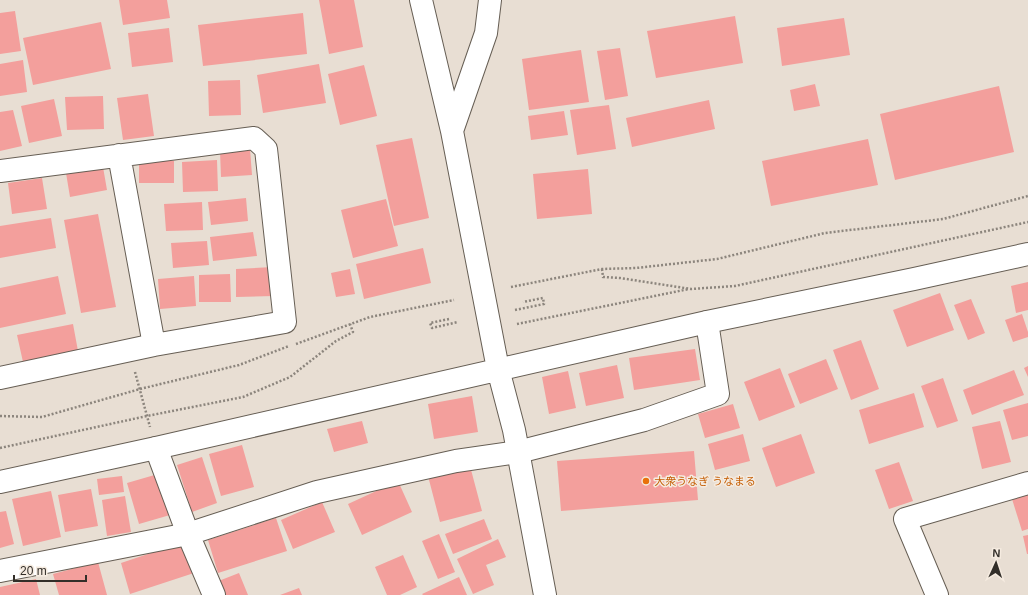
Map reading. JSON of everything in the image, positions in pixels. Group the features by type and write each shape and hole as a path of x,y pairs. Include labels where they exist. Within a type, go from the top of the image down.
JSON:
{"street":[{"path":"421,0 452,130 498,369 518,452 545,595"},
{"path":"452,130 486,33 490,0"},
{"path":"0,171 254,138 266,149 285,322 128,350 0,378"},
{"path":"118,155 154,345"},
{"path":"0,482 156,448 707,322 1028,254"},
{"path":"0,571 188,534 317,492 456,461 518,452 644,420 718,394 707,322"},
{"path":"156,448 188,534 214,595"},
{"path":"936,595 905,519 1028,483"}],"path":[{"path":"510,287 602,269 636,268 717,259 826,233 943,219 1028,196"},
{"path":"518,324 691,289 735,286 1028,222"},
{"path":"602,269 603,277 620,278 691,289"},
{"path":"515,310 544,304 542,298 523,302"},
{"path":"0,416 42,417 239,365 370,317 454,300"},
{"path":"449,319 430,323 432,328 458,322"},
{"path":"0,448 243,397 290,377 336,341 353,332 350,324"},
{"path":"128,350 156,448"}],"building":[{"path":"119,0 167,0 170,18 123,25"},
{"path":"319,0 354,0 363,47 329,54"},
{"path":"15,11 21,51 0,54 0,13"},
{"path":"303,13 307,54 203,66 198,25"},
{"path":"735,16 743,63 656,78 647,31"},
{"path":"844,18 850,55 782,66 777,28"},
{"path":"101,22 111,69 33,85 23,38"},
{"path":"169,28 173,62 132,67 128,33"},
{"path":"620,48 628,96 605,100 597,51"},
{"path":"581,50 589,102 529,110 522,59"},
{"path":"23,60 27,92 0,96 0,64"},
{"path":"319,64 326,103 263,113 257,75"},
{"path":"364,65 377,116 340,125 328,74"},
{"path":"240,80 241,115 209,116 208,81"},
{"path":"815,84 820,106 794,111 790,90"},
{"path":"999,86 1014,152 895,180 880,114"},
{"path":"148,94 154,136 123,140 117,98"},
{"path":"103,96 104,129 67,130 65,97"},
{"path":"54,99 62,136 29,143 21,106"},
{"path":"709,100 715,129 632,147 626,118"},
{"path":"609,105 616,149 577,155 570,110"},
{"path":"13,110 22,146 0,151 0,112"},
{"path":"564,111 568,135 531,140 528,116"},
{"path":"412,138 429,218 394,226 376,145"},
{"path":"868,139 878,185 771,206 762,161"},
{"path":"250,149 252,175 221,177 220,151"},
{"path":"217,160 218,191 183,192 182,162"},
{"path":"139,161 174,161 174,183 139,183"},
{"path":"103,167 107,190 70,197 66,173"},
{"path":"588,169 592,214 537,219 533,174"},
{"path":"42,178 47,209 12,214 8,183"},
{"path":"246,198 248,221 211,225 208,202"},
{"path":"386,199 398,246 353,258 341,210"},
{"path":"202,202 203,230 166,231 164,204"},
{"path":"98,214 116,307 81,313 64,220"},
{"path":"51,218 56,248 0,258 0,226"},
{"path":"253,232 257,256 213,261 210,237"},
{"path":"207,241 209,265 173,268 171,243"},
{"path":"423,248 431,283 364,299 356,264"},
{"path":"273,267 274,296 236,297 236,269"},
{"path":"350,269 355,294 336,297 331,273"},
{"path":"230,274 231,302 199,302 199,275"},
{"path":"58,276 66,314 0,328 0,288"},
{"path":"194,276 196,306 160,309 158,279"},
{"path":"1028,282 1028,310 1016,313 1011,286"},
{"path":"940,293 954,330 907,347 893,310"},
{"path":"971,299 985,333 968,340 954,305"},
{"path":"1022,314 1028,332 1028,337 1013,342 1005,320"},
{"path":"73,324 78,351 23,362 17,335"},
{"path":"861,340 879,389 851,400 833,350"},
{"path":"695,349 700,380 634,390 629,358"},
{"path":"826,359 838,389 800,404 788,374"},
{"path":"617,365 624,398 586,406 579,373"},
{"path":"1028,366 1028,377 1024,368"},
{"path":"780,368 795,407 759,421 744,382"},
{"path":"1014,370 1024,395 972,415 963,390"},
{"path":"568,371 576,408 549,414 542,377"},
{"path":"943,378 958,421 937,428 921,386"},
{"path":"914,393 924,427 869,444 859,410"},
{"path":"472,396 478,432 434,439 428,404"},
{"path":"1028,403 1028,436 1012,440 1003,410"},
{"path":"733,404 740,428 705,438 698,414"},
{"path":"362,421 368,443 334,452 327,429"},
{"path":"1000,421 1011,462 982,469 972,427"},
{"path":"743,434 750,461 715,470 708,444"},
{"path":"801,434 815,473 776,487 762,448"},
{"path":"242,445 254,487 221,496 209,454"},
{"path":"694,451 698,500 561,511 557,461"},
{"path":"202,457 217,503 192,512 177,465"},
{"path":"899,462 913,501 889,509 875,470"},
{"path":"470,466 482,511 440,522 428,476"},
{"path":"158,474 170,515 139,524 127,483"},
{"path":"122,476 124,492 99,495 97,479"},
{"path":"398,481 412,512 362,535 348,504"},
{"path":"91,489 98,526 65,532 58,495"},
{"path":"51,491 61,537 23,546 12,499"},
{"path":"1028,494 1028,529 1022,531 1012,499"},
{"path":"125,496 131,532 107,536 102,500"},
{"path":"322,502 335,532 293,549 281,520"},
{"path":"6,511 14,544 0,548 0,512"},
{"path":"276,518 287,551 218,573 208,540"},
{"path":"484,519 492,539 453,554 445,534"},
{"path":"439,534 455,572 438,579 422,541"},
{"path":"1028,535 1028,554 1027,554 1023,536"},
{"path":"498,539 506,557 486,565 494,585 473,594 457,559"},
{"path":"184,542 194,573 130,594 121,563"},
{"path":"403,555 417,587 400,595 387,595 375,567"},
{"path":"98,562 107,595 59,595 53,574"},
{"path":"239,573 248,595 221,595 216,582"},
{"path":"459,577 467,595 422,594"},
{"path":"36,579 40,595 0,595 0,587"},
{"path":"299,588 302,595 280,595"}],"place":[{"name":"大衆うなぎ うなまる","path":"646,481"}]}
